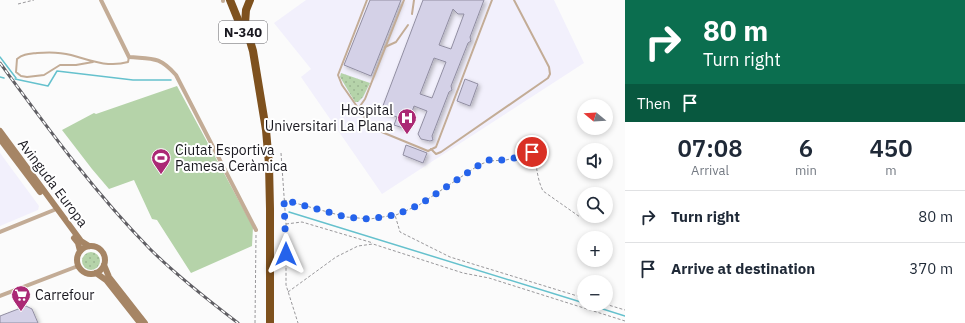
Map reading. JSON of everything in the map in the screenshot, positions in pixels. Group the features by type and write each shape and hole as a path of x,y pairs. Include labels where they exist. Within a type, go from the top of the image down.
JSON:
{"highway":[{"name":"N-340","path":"230,0 255,65 262,107 269,164 270,323"},
{"path":"250,0 246,10 245,24 253,51 255,65"}],"main road":[{"name":"Avinguda Europa","path":"0,131 81,241 89,246"},
{"name":"Avinguda Europa","path":"0,139 78,243 80,251"},
{"path":"104,265 96,273 88,274 78,266 77,258 80,251 89,246 97,248 103,253 105,261 104,265 109,277 145,323"},
{"path":"96,273 106,280 140,323"}],"street":[{"path":"100,0 129,57 157,60 167,64 176,75 256,230"},
{"path":"0,232 54,210"},
{"path":"0,296 78,266"}],"lane":[{"path":"367,0 338,75 342,85 372,128 428,151 436,147 492,0"},
{"path":"358,109 365,99 404,0"},
{"path":"412,14 414,0"},
{"path":"431,149 436,154 441,152 548,78 550,74 549,67 514,0"},
{"path":"385,47 396,42 408,25"},
{"path":"93,62 70,54 48,52 23,55 17,59 16,72 21,76 27,77 44,75 60,66 93,62 120,64 128,62 129,57"}],"path":[{"path":"18,4 34,0"},
{"path":"284,200 346,217 370,219 395,215 419,205 479,165 489,160 514,158 532,152 534,154 536,171 543,191 577,215"},
{"path":"281,153 286,224 286,284 298,323"},
{"path":"395,215 400,232 450,257 577,296"},
{"path":"286,224 302,222 463,273 489,278 625,321"},
{"path":"255,323 256,230"},
{"path":"288,292 336,257 358,246 374,244"},
{"path":"613,306 625,310"}],"shaded area":[{"name":"Hospital Universitari La Plana","path":"306,0 554,0 584,63 382,194 301,77 311,69 274,23"},
{"path":"0,153 39,206 38,210 0,226"}],"green space":[{"path":"341,73 370,83 363,97 358,102 355,102 340,77"},
{"name":"Ciutat Esportiva Pamesa Ceràmica","path":"177,86 253,227 252,246 191,273 157,220 152,219 134,180 109,189 62,130 94,113 96,114"},
{"path":"87,252 95,252 100,257 98,268 95,270 87,270 82,265 82,257"}],"building":[{"path":"370,0 401,0 371,76 344,65"},
{"path":"423,0 484,0 470,37 471,41 468,43 451,86 452,90 449,92 432,136 433,140 430,141 421,139 418,134 427,111 414,106 408,124 403,128 394,125 397,117 381,111","holes":["453,9 458,14 464,14 451,49 439,45","434,58 446,62 432,98 420,94"]},
{"path":"465,79 478,84 470,106 457,101"},
{"path":"406,145 427,153 423,163 403,155"},
{"name":"Carrefour","path":"26,306 32,309 38,323 0,323 0,316"}],"waterway":[{"path":"0,57 16,78"},
{"path":"15,79 48,86 57,71 133,80 171,80"},
{"path":"0,77 4,78"},
{"path":"289,212 577,301"},
{"path":"609,311 625,316"}],"railway":[{"path":"0,63 90,182 129,227 171,269 238,323"}],"place":[{"name":"Hospital Universitari La Plana","path":"407,135"},
{"name":"Ciutat Esportiva Pamesa Ceràmica","path":"161,175"},
{"name":"Carrefour","path":"21,312"}],"route":[{"path":"286,254 284,200 346,217 370,219 395,215 419,205 455,180 489,160 506,160 532,152"}]}
